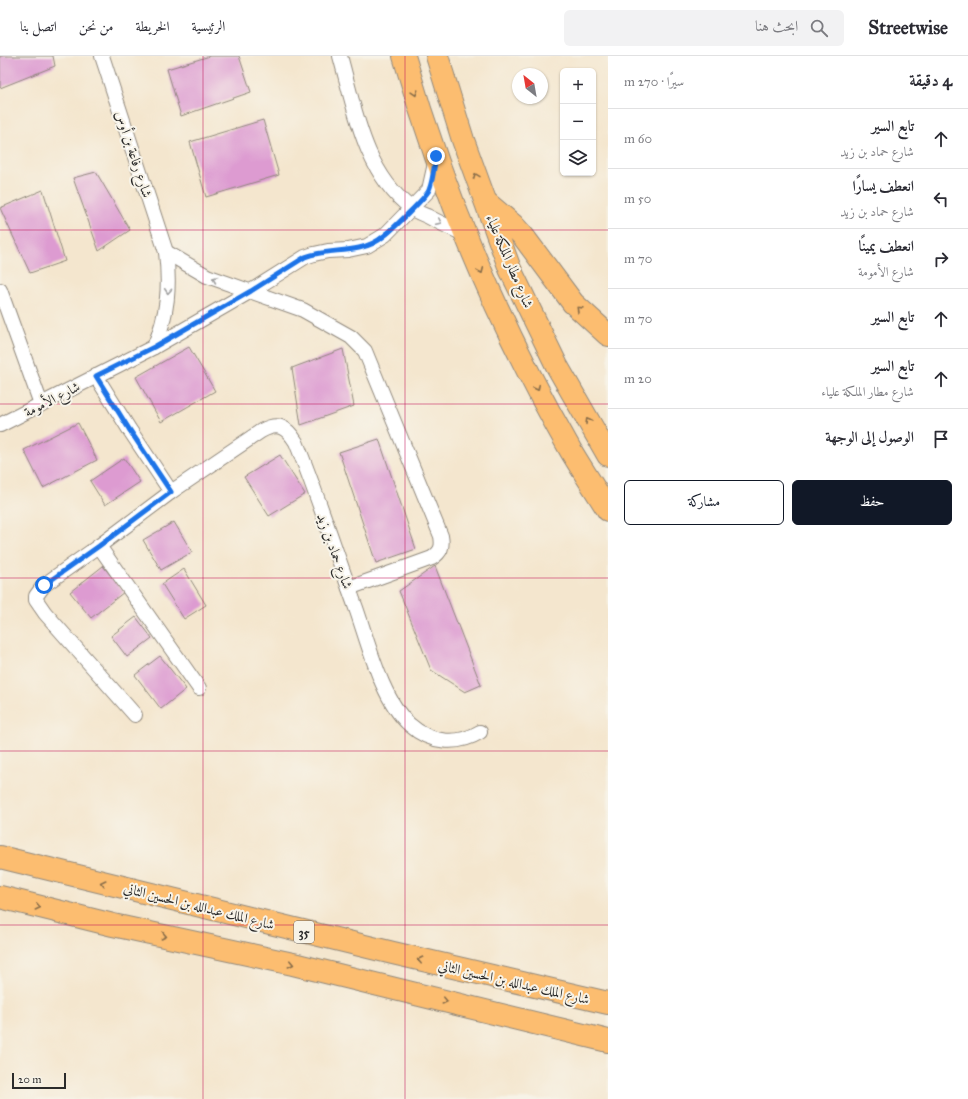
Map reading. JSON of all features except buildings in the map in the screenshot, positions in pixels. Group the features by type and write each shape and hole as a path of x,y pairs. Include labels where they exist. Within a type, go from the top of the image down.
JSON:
{"highway":[{"name":"شارع مطار الملكة علياء","path":"404,56 436,156 490,293 546,406 572,452 608,510"},
{"name":"شارع مطار الملكة علياء","path":"436,56 463,140 510,269 557,366 608,455"},
{"path":"486,202 523,236 573,303 608,335"},
{"name":"شارع الملك عبدالله بن الحسين الثاني","path":"0,857 393,953 608,1003"},
{"path":"0,897 113,925 300,966 608,1041"}],"street":[{"name":"شارع رفاعة بن أوس","path":"102,56 166,252 169,284 168,300 160,332 154,347"},
{"path":"340,56 363,137 369,154 380,175 394,192 412,209 466,235"},
{"name":"شارع مطار الملكة علياء","path":"251,291 305,257 328,251 359,248 372,244 385,235 429,190 436,156"},
{"path":"166,252 207,276 303,310 351,337 359,343 365,351 440,536 442,549 432,558 349,588"},
{"path":"0,290 41,404"},
{"name":"شارع الأمومة","path":"0,425 154,347 251,291"},
{"path":"96,376 171,492"},
{"name":"شارع حماد بن زيد","path":"135,715 50,619 36,600 36,596 44,585 171,492 261,431 271,426 284,428 291,434 298,449 384,688 400,715 422,734 444,741 458,741 472,737 480,732"},
{"path":"99,546 199,688"}],"route":[{"path":"44,585 171,492 96,376 154,347 251,291 305,257 328,251 359,248 376,242 412,209 429,190 436,156"}]}
